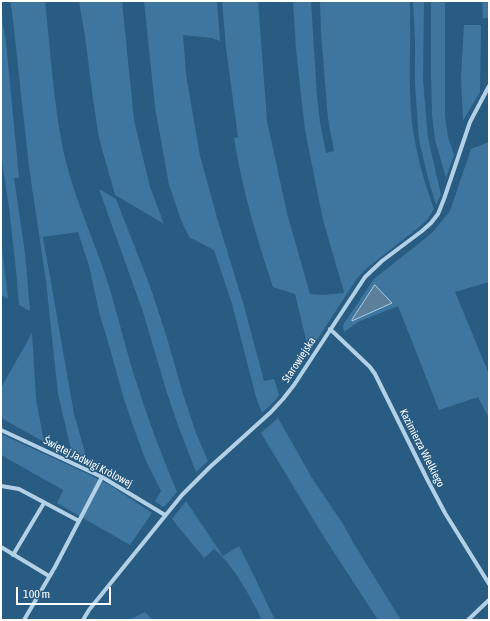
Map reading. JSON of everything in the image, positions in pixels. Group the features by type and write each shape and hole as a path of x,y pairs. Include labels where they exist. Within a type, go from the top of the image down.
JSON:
{"street":[{"name":"Starowiejska","path":"83,620 96,600 165,515 194,482 271,412 283,399 294,385 364,277 382,261 422,231 438,214 470,122 489,86"},
{"name":"Kazimierza Wielkiego","path":"330,329 370,367 375,374 423,472 445,512 489,584"},
{"name":"Świętej Jadwigi Królowej","path":"1,430 102,477 165,515"},
{"path":"24,620 55,567 102,477"},
{"path":"1,486 19,490 79,520"},
{"path":"13,555 44,503"},
{"path":"1,548 49,576"},
{"path":"468,620 489,600"}],"shaded area":[{"path":"10,1 45,1 56,105 61,139 69,173 109,285 129,358 147,414 177,492 163,507 155,501 161,491 146,461 124,399 100,316 89,266 78,232 43,237 74,414 88,463 73,456 58,394 46,281 29,167"},
{"path":"79,1 122,1 134,120 150,187 164,224 115,195 99,138"},
{"path":"144,1 217,1 220,41 212,38 183,35 186,74 200,156 244,306 264,381 274,379 279,395 276,400 262,413 256,397 232,304 214,250 189,237 181,220 169,185 155,107"},
{"path":"222,1 258,1 267,121 287,213 310,294 323,295 344,292 323,220 305,130 296,49 293,1 311,1 317,96 320,123 326,153 334,151 328,119 320,1 410,1 410,78 412,123 421,167 434,209 427,220 367,268 358,277 309,352 295,294 273,287 246,195 234,138 238,137 226,48"},
{"path":"413,1 424,1 423,80 428,138 441,195 436,205 419,140 415,84"},
{"path":"431,1 445,1 445,115 448,137 454,155 446,178 435,140 432,115"},
{"path":"482,1 489,1 489,18 483,18"},
{"path":"1,12 6,42 19,178 14,178 25,253 30,311 19,305 9,207 1,155"},
{"path":"464,25 481,25 480,92 463,121 461,77"},
{"path":"489,142 489,282 455,292 489,374 489,418 478,397 439,410 398,306 358,322 344,332 343,325 374,279 432,233 450,211 471,149"},
{"path":"99,189 116,199 150,286 183,394 196,433 208,461 196,472 167,393 143,312"},
{"path":"1,240 8,299 1,295"},
{"path":"375,285 392,303 352,321 352,320"},
{"path":"32,333 36,399 44,442 1,418 1,388"},
{"path":"278,418 312,478 343,524 401,620 378,620 324,537 261,433"},
{"path":"1,434 110,485 152,513 130,545 57,503 63,490 1,455"},
{"path":"186,501 223,556 239,546 275,620 262,620 235,572 221,555 214,549 204,558 172,519"},
{"path":"145,612 152,620 129,620"}]}
